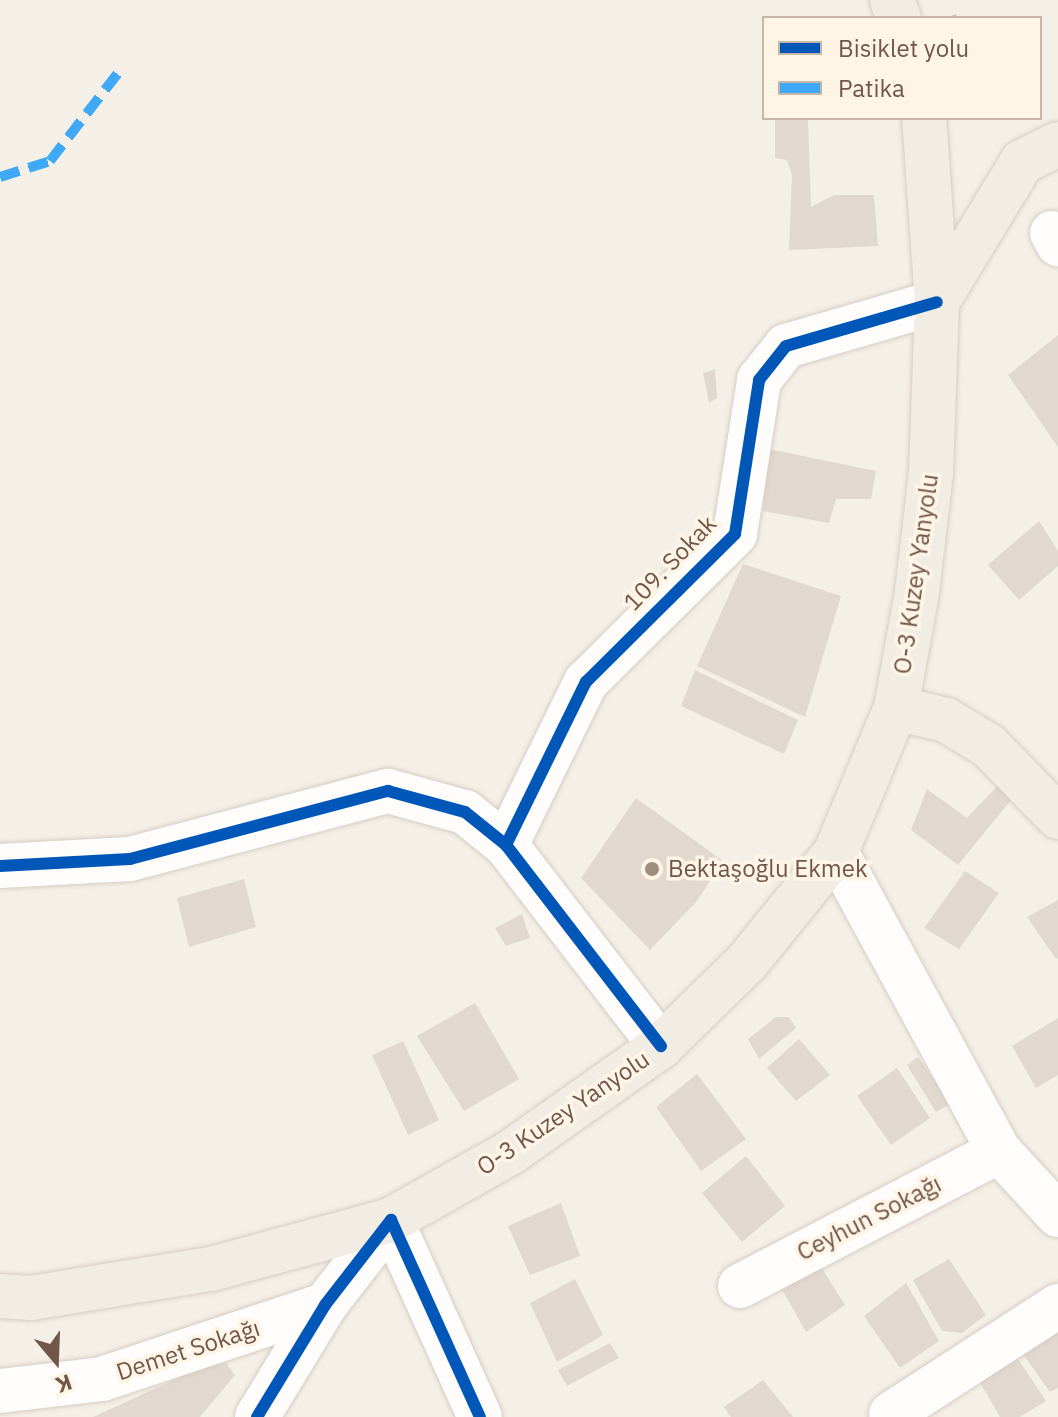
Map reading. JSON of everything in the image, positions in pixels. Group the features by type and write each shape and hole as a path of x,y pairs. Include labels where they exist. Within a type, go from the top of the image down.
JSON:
{"main road":[{"name":"O-3 Kuzey Yanyolu","path":"0,1296 31,1298 211,1269 391,1220 511,1152 661,1046 747,962 836,852 896,708 931,473 937,302 924,120"},
{"path":"937,302 1022,162 1058,144"},
{"path":"896,708 946,720 989,746 1058,817"}],"street":[{"name":"109. Sokak","path":"506,845 586,682 735,534 759,380 786,346 937,302"},
{"path":"0,866 130,859 388,791 465,812 506,845 661,1046"},
{"path":"836,852 999,1151 1058,1215"},
{"name":"Ceyhun Sokağı","path":"740,1286 999,1151"},
{"path":"257,1417 325,1305 391,1220 480,1417"},
{"name":"Demet Sokağı","path":"0,1391 102,1379 325,1305"},
{"path":"891,1414 1058,1306"}],"building":[{"path":"775,120 808,120 811,207 834,195 874,195 878,246 789,250 792,175 787,160 775,158"},
{"path":"1058,335 1058,447 1008,375"},
{"path":"715,369 717,398 709,403 703,373"},
{"path":"769,449 876,471 871,499 836,499 829,523 763,511"},
{"path":"1039,521 1058,551 1058,566 1019,600 988,565"},
{"path":"743,564 841,596 805,717 697,666"},
{"path":"695,670 798,720 784,754 681,706"},
{"path":"1003,780 1016,794 958,865 911,830 927,789 967,818"},
{"name":"Bektaşoğlu Ekmek","path":"636,798 723,861 697,901 650,950 581,878"},
{"path":"965,871 999,893 959,949 924,928"},
{"path":"244,879 256,927 189,947 177,898"},
{"path":"1058,900 1058,958 1056,959 1027,917"},
{"path":"522,914 530,938 506,946 495,928"},
{"path":"475,1003 519,1079 464,1111 417,1036"},
{"path":"776,1017 789,1017 796,1028 759,1059 748,1039"},
{"path":"1058,1018 1058,1075 1036,1088 1012,1046"},
{"path":"799,1039 830,1075 796,1101 767,1068"},
{"path":"403,1041 439,1120 408,1135 372,1055"},
{"path":"918,1057 937,1084 948,1081 951,1103 936,1112 907,1065"},
{"path":"897,1068 930,1118 891,1145 857,1096"},
{"path":"697,1074 746,1139 701,1171 656,1107"},
{"path":"746,1156 785,1206 742,1242 702,1193"},
{"path":"561,1203 580,1256 530,1275 508,1226"},
{"path":"816,1259 845,1305 806,1332 775,1277"},
{"path":"949,1259 986,1315 962,1333 942,1331 913,1280"},
{"path":"575,1279 603,1335 557,1362 530,1303"},
{"path":"906,1283 939,1341 900,1368 864,1316"},
{"path":"1058,1315 1058,1388 1050,1392 1015,1343"},
{"path":"1006,1341 1046,1401 1020,1417 1000,1417 975,1374"},
{"path":"610,1343 619,1358 567,1386 558,1370"},
{"path":"211,1363 226,1363 235,1375 200,1417 93,1417"},
{"path":"763,1380 793,1417 731,1417 724,1407"}],"marked path":[{"path":"0,177 50,161 122,68"}],"cycle path":[{"path":"506,845 586,682 735,534 759,380 786,346 937,302"},
{"path":"0,866 130,859 388,791 465,812 506,845 661,1046"},
{"path":"257,1417 325,1305 391,1220 480,1417"}],"place":[{"name":"Bektaşoğlu Ekmek","path":"652,869"}]}
